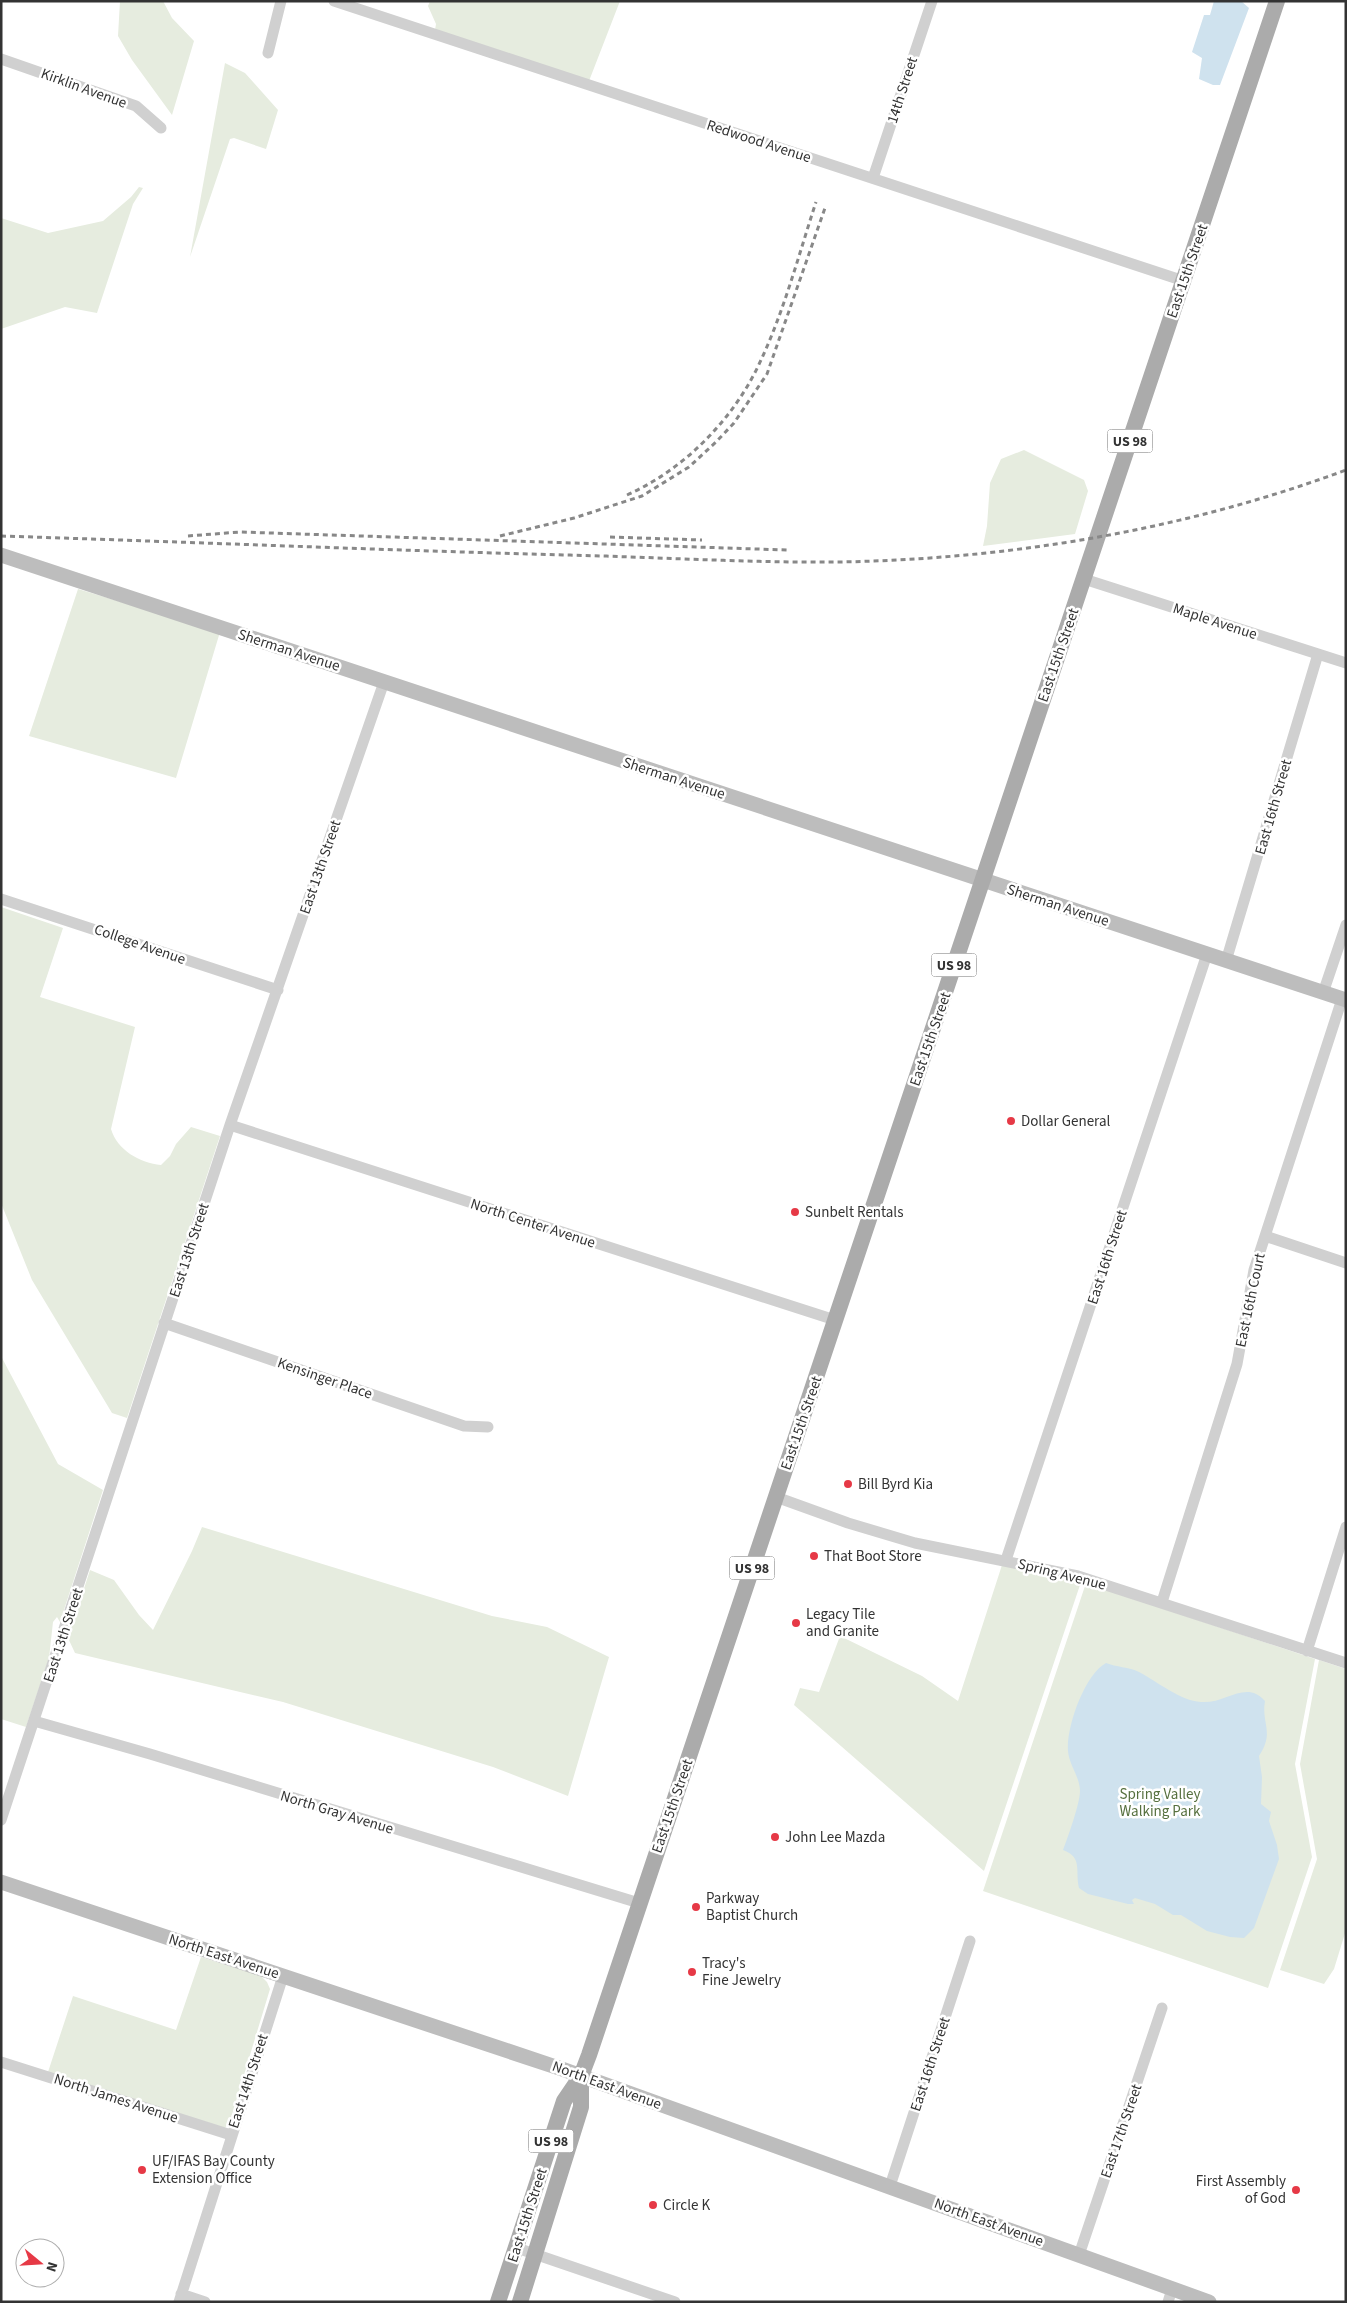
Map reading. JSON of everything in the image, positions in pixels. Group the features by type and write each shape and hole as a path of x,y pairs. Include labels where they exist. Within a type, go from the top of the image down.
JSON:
{"main road":[{"name":"East 15th Street","path":"498,2302 564,2101 581,2076 1277,1"},
{"name":"East 15th Street","path":"520,2302 581,2107 581,2076"}],"street":[{"path":"268,53 281,1"},
{"name":"Redwood Avenue","path":"334,1 1184,281"},
{"name":"14th Street","path":"873,178 932,1"},
{"name":"Kirklin Avenue","path":"1,58 136,106 161,128"},
{"name":"Sherman Avenue","path":"1,555 1344,1000"},
{"name":"Maple Avenue","path":"1084,578 1346,663"},
{"name":"East 16th Street","path":"1226,961 1318,654"},
{"name":"East 13th Street","path":"1,1820 230,1125 384,682"},
{"name":"College Avenue","path":"1,899 278,990"},
{"path":"1323,993 1346,925"},
{"name":"East 16th Street","path":"1006,1560 1208,954"},
{"name":"East 16th Court","path":"1162,1602 1237,1364 1254,1270 1344,1000"},
{"name":"North Center Avenue","path":"230,1125 835,1320"},
{"path":"1265,1236 1346,1263"},
{"name":"Kensinger Place","path":"164,1323 464,1426 488,1427"},
{"name":"Spring Avenue","path":"776,1497 848,1523 915,1543 1078,1576 1346,1663"},
{"path":"1307,1651 1346,1527"},
{"name":"North Gray Avenue","path":"34,1721 150,1754 639,1903"},
{"name":"North East Avenue","path":"1,1882 581,2076 1078,2255 1170,2295 1209,2302"},
{"name":"East 16th Street","path":"890,2186 970,1942"},
{"name":"East 14th Street","path":"180,2298 283,1976"},
{"name":"East 17th Street","path":"1078,2255 1162,2008"},
{"name":"North James Avenue","path":"1,2062 231,2135"},
{"path":"517,2248 675,2302"},
{"path":"180,2298 205,2302"}],"green space":[{"path":"120,1 163,1 172,18 194,41 172,115 132,60 118,36"},
{"path":"430,1 620,1 589,81 435,30 436,24 428,6"},
{"path":"225,63 245,73 278,110 266,149 234,138 230,139 190,257"},
{"path":"139,187 143,188 133,204 97,313 65,307 1,329 1,218 48,233 103,221 131,197"},
{"path":"1024,450 1084,480 1088,491 1075,534 983,546 987,526 990,483 1001,459"},
{"path":"78,589 220,632 176,778 29,736"},
{"path":"1,907 63,928 40,997 135,1027 111,1129 118,1143 130,1154 153,1164 161,1165 191,1127 220,1136 127,1418 112,1413 32,1280 1,1203"},
{"path":"1,1356 58,1464 103,1490 60,1622 57,1617 53,1622 49,1658 26,1727 1,1719"},
{"path":"202,1527 492,1616 547,1627 609,1657 568,1796 493,1767 283,1702 75,1653 68,1638 90,1570 114,1580 139,1615 153,1630"},
{"path":"1002,1565 1081,1582 984,1871 794,1705 800,1688 819,1692 840,1636 922,1676 958,1701"},
{"name":"Spring Valley Walking Park","path":"1086,1583 1315,1659 1295,1764 1312,1857 1268,1988 983,1891"},
{"path":"1319,1660 1346,1669 1346,1930 1334,1969 1324,1984 1280,1970 1317,1859 1300,1764"},
{"path":"201,1957 261,1976 267,1982 270,1989 230,2121 225,2128 48,2072 73,1996 176,2030"}],"water":[{"path":"1214,1 1241,1 1249,8 1220,85 1213,85 1199,79 1202,58 1192,52 1204,15 1210,15"},
{"path":"1106,1663 1139,1672 1193,1701 1210,1702 1243,1692 1250,1692 1258,1695 1265,1701 1267,1734 1264,1748 1259,1756 1262,1777 1261,1804 1271,1812 1269,1821 1277,1845 1279,1859 1254,1928 1244,1938 1230,1937 1207,1931 1181,1915 1173,1915 1155,1904 1135,1898 1132,1900 1134,1904 1128,1904 1088,1894 1079,1888 1076,1861 1073,1856 1063,1850 1076,1812 1080,1791 1080,1786 1070,1761 1068,1741 1078,1702 1084,1689 1098,1669"}],"railway":[{"path":"627,495 669,471 688,456 706,439 737,402 761,360 777,322 816,202"},
{"path":"500,536 574,518 642,496 689,467 716,442 734,423 767,374 826,205"},
{"path":"1,536 737,561 839,562 904,560 1032,547 1160,525 1285,491 1346,470"},
{"path":"188,536 240,532 787,550"},
{"path":"610,537 702,540"}],"place":[{"name":"Dollar General","path":"1011,1121"},
{"name":"Sunbelt Rentals","path":"795,1212"},
{"name":"Bill Byrd Kia","path":"848,1484"},
{"name":"That Boot Store","path":"814,1556"},
{"name":"Legacy Tile and Granite","path":"796,1623"},
{"name":"John Lee Mazda","path":"775,1837"},
{"name":"Parkway Baptist Church","path":"696,1907"},
{"name":"Tracy's Fine Jewelry","path":"692,1972"},
{"name":"UF/IFAS Bay County Extension Office","path":"142,2170"},
{"name":"First Assembly of God","path":"1296,2190"},
{"name":"Circle K","path":"653,2205"}]}
